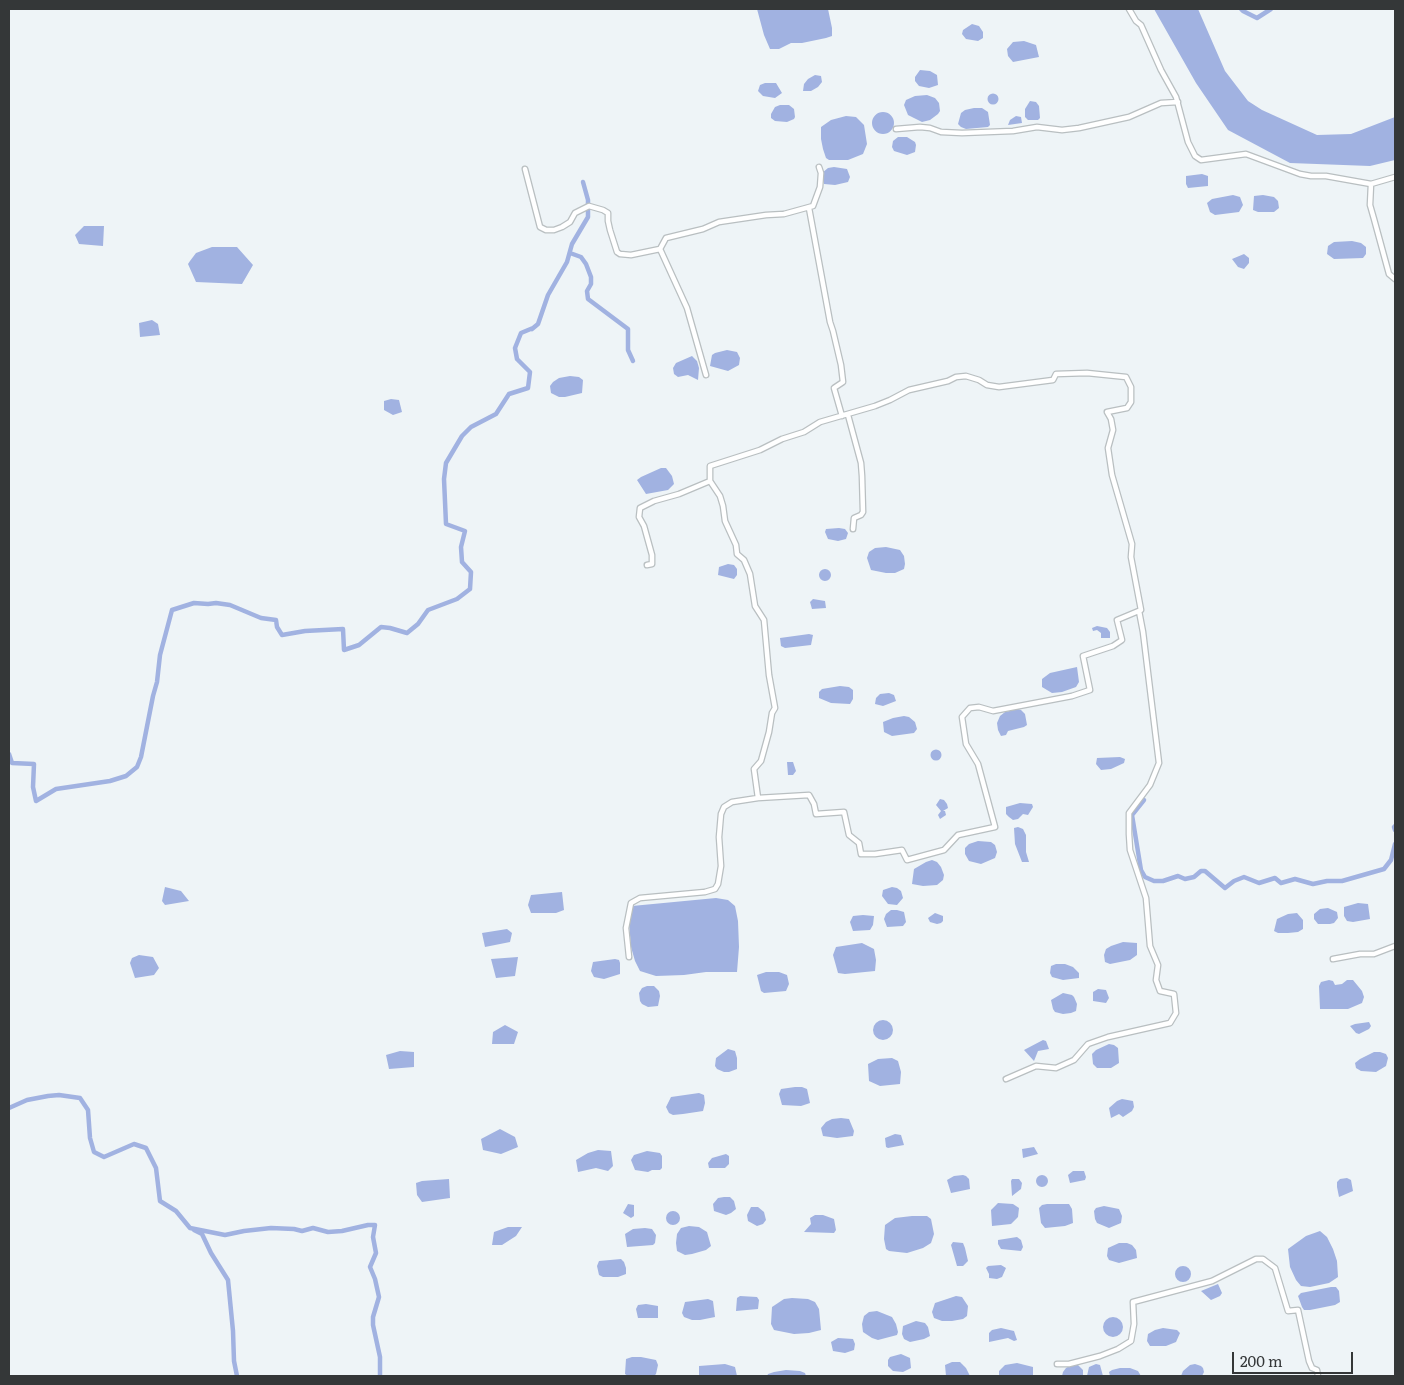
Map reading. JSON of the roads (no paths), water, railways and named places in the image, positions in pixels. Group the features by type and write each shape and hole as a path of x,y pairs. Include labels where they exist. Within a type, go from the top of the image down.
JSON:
{"street":[{"path":"1129,9 1140,25 1158,65 1178,102 1188,142 1196,156 1201,160 1246,154 1300,174 1311,176 1326,176 1371,184 1395,177"},
{"path":"896,129 920,127 941,132 962,133 1013,131 1037,127 1062,130 1129,117 1161,104 1178,102"},
{"path":"525,169 540,227 546,230 554,230 562,227 570,222 575,213 587,207 603,210 608,213 611,234 617,252 631,255 660,248 666,238 703,229 719,222 784,214 809,208 813,206 820,187 821,173 819,167"},
{"path":"1371,184 1370,205 1389,274 1395,280"},
{"path":"809,208 829,318 841,365 843,382 834,388 842,416"},
{"path":"660,248 687,308 706,375"},
{"path":"758,798 754,769 761,761 772,713 775,708 769,676 764,620 756,606 750,574 744,560 737,554 736,545 725,522 720,496 710,481 710,466 760,450 782,439 804,432 820,422 848,415 890,400 909,390 948,381 956,377 966,376 987,385 999,387 1053,380 1056,374 1066,372 1126,377 1131,387 1131,402 1127,408 1106,412 1111,419 1113,430 1108,448 1112,475 1132,544 1131,557 1144,632 1159,763 1150,785 1128,813 1130,850 1146,898 1150,946 1158,966 1156,980 1160,991 1174,994 1176,1013 1170,1023 1108,1037 1088,1044 1074,1060 1056,1068 1036,1066 1006,1079"},
{"path":"848,415 861,463 862,476 863,512 854,518 853,529"},
{"path":"647,565 652,564 652,555 644,526 639,517 640,508 710,481"},
{"path":"628,958 626,928 631,903 640,898 705,892 715,889 718,884 721,866 719,837 721,814 724,807 732,802 758,798 809,795 814,804 816,814 844,812 849,835 860,843 861,854 902,850 907,860 944,850 958,835 995,826 978,764 966,744 962,717 970,708 979,707 993,711 1072,696 1090,690 1083,656 1114,646 1122,640 1117,620 1139,610"},
{"path":"1333,959 1360,954 1374,954 1395,946"},
{"path":"1058,1364 1069,1364 1100,1356 1118,1349 1131,1341 1134,1324 1133,1302 1212,1281 1256,1259 1263,1259 1275,1268 1288,1311 1298,1310 1309,1361 1312,1368 1317,1370 1318,1376"}],"water":[{"path":"757,9 828,9 832,36 802,43 791,43 779,49 770,49"},
{"path":"1154,9 1198,9 1225,71 1248,101 1262,110 1317,135 1351,134 1395,117 1395,160 1370,166 1290,163 1228,130 1196,83"},
{"path":"972,24 979,26 983,32 983,38 978,41 966,39 962,34 963,30"},
{"path":"1024,41 1036,45 1039,57 1013,62 1008,56 1007,49 1013,42"},
{"path":"920,70 930,71 937,75 938,85 929,88 919,86 915,81 915,77"},
{"path":"815,75 821,76 822,82 811,91 803,91 804,84"},
{"path":"776,83 782,93 775,98 763,96 758,91 760,85"},
{"path":"993,93 999,99 993,105 987,99"},
{"path":"927,95 935,98 939,103 940,111 938,114 930,120 922,122 908,115 904,105 906,100 915,96"},
{"path":"1030,101 1036,102 1039,106 1040,118 1038,120 1028,120 1025,117 1025,109"},
{"path":"789,105 794,109 794,119 787,122 775,121 771,118 775,107"},
{"path":"974,108 982,108 988,112 990,125 988,127 966,129 958,124 961,113"},
{"path":"883,112 891,115 894,123 891,131 883,134 875,131 872,123 875,115"},
{"path":"846,116 856,117 864,125 867,144 863,154 848,160 829,160 826,158 823,149 821,127 831,120"},
{"path":"1016,116 1021,117 1022,123 1008,125 1010,120"},
{"path":"898,137 907,137 915,142 915,152 907,155 894,151 892,147 893,141"},
{"path":"828,168 847,169 850,177 848,182 835,185 824,184 822,173"},
{"path":"1202,174 1208,176 1208,186 1188,188 1186,176"},
{"path":"1233,195 1240,197 1243,205 1239,212 1215,215 1210,212 1207,203 1212,199"},
{"path":"1254,196 1274,197 1278,201 1279,208 1274,212 1258,212 1253,210"},
{"path":"84,226 104,226 103,246 79,244 75,235"},
{"path":"1352,241 1361,243 1366,247 1366,254 1363,258 1334,259 1327,254 1328,246 1334,242"},
{"path":"212,247 237,247 253,265 242,284 196,282 188,264 196,253"},
{"path":"1244,254 1249,258 1249,263 1244,269 1238,267 1232,259"},
{"path":"152,320 158,324 160,335 140,337 139,323"},
{"path":"727,350 737,352 740,358 739,365 728,371 710,366 712,355"},
{"path":"692,356 697,361 699,368 698,380 688,375 678,377 674,374 673,368 676,363"},
{"path":"579,377 583,380 582,393 559,397 551,393 550,386 553,382 559,378"},
{"path":"391,399 399,400 402,412 393,415 384,410 384,401"},
{"path":"661,468 666,468 672,476 674,484 668,490 646,494 637,480"},
{"path":"826,529 845,529 848,533 846,539 838,541 828,539 825,532"},
{"path":"886,547 900,550 904,556 904,569 895,573 871,570 867,558 869,552 875,548"},
{"path":"728,564 734,565 737,569 737,575 734,579 718,575 719,567"},
{"path":"823,569 827,569 831,575 827,581 823,581 819,577 819,573"},
{"path":"813,599 825,601 826,608 812,609 810,602"},
{"path":"1097,626 1107,628 1110,632 1110,638 1101,638 1101,633 1097,630 1093,631 1092,628"},
{"path":"813,635 811,645 785,648 781,646 780,638"},
{"path":"1077,667 1079,682 1076,687 1052,693 1042,687 1042,679 1050,673"},
{"path":"840,686 849,687 853,690 853,699 850,704 831,703 819,698 819,692 822,689"},
{"path":"889,693 894,695 896,701 883,706 875,704 876,698 880,694"},
{"path":"1018,709 1025,714 1027,725 1008,731 1006,735 1001,736 997,723 1000,716 1005,712"},
{"path":"904,716 909,717 915,722 917,729 914,733 892,736 884,732 883,722"},
{"path":"936,749 942,755 936,761 930,755"},
{"path":"1120,757 1125,759 1124,763 1111,769 1101,770 1096,764 1097,758"},
{"path":"787,762 793,762 796,771 793,775 788,775"},
{"path":"940,799 944,800 948,808 943,811 945,811 946,815 940,819 938,815 941,811 936,805"},
{"path":"1020,803 1032,804 1033,807 1028,815 1023,814 1018,819 1013,820 1006,814 1006,807"},
{"path":"1014,828 1023,829 1026,835 1026,852 1029,862 1022,862 1015,844"},
{"path":"978,841 991,842 995,845 997,852 995,858 981,864 969,861 965,854 965,848 969,844"},
{"path":"932,860 941,867 944,875 943,880 937,885 923,886 912,884 914,869"},
{"path":"165,887 181,891 189,901 165,905 162,901"},
{"path":"892,887 901,891 903,898 897,905 888,904 882,896 883,890"},
{"path":"562,892 564,910 556,913 531,913 528,905 531,895"},
{"path":"716,898 728,900 735,906 738,921 739,947 737,972 706,972 656,976 640,971 631,947 629,923 632,906"},
{"path":"1358,903 1368,904 1370,919 1353,922 1347,921 1344,916 1344,907"},
{"path":"1328,908 1337,912 1338,918 1334,923 1318,924 1314,919 1314,914 1320,909"},
{"path":"891,910 904,912 906,922 903,926 887,927 884,919"},
{"path":"935,913 943,916 941,923 930,922 928,918"},
{"path":"1297,913 1303,920 1303,929 1298,932 1288,933 1274,931 1277,919 1288,914"},
{"path":"853,916 874,916 873,925 870,930 853,931 850,922"},
{"path":"507,929 512,933 510,942 485,947 482,933"},
{"path":"1123,942 1137,943 1137,955 1130,960 1110,964 1105,962 1104,955 1106,949"},
{"path":"862,943 874,949 875,971 838,973 833,955 836,947"},
{"path":"139,955 153,957 159,968 154,975 135,978 130,963 132,958"},
{"path":"518,957 515,976 496,978 491,959"},
{"path":"619,960 620,963 620,974 604,979 594,977 591,971 593,962"},
{"path":"1065,964 1073,967 1079,973 1079,978 1063,980 1052,977 1050,973 1051,966"},
{"path":"766,972 779,972 787,975 789,984 786,991 764,993 761,991 757,975"},
{"path":"1347,980 1353,980 1362,991 1364,997 1362,1003 1348,1009 1320,1009 1319,986 1321,982 1333,981 1335,985 1342,984"},
{"path":"654,986 659,991 658,1006 648,1007 640,1001 639,993 642,988"},
{"path":"1098,989 1106,990 1109,998 1106,1003 1093,1001 1093,992"},
{"path":"1063,993 1074,997 1077,1004 1076,1011 1063,1014 1055,1012 1051,1000"},
{"path":"883,1020 890,1023 893,1030 890,1037 883,1040 876,1037 873,1030 876,1023"},
{"path":"1369,1022 1371,1026 1369,1029 1359,1034 1350,1026 1355,1024"},
{"path":"505,1025 518,1032 514,1044 492,1044 493,1032"},
{"path":"1043,1040 1046,1041 1049,1049 1038,1051 1034,1061 1024,1050"},
{"path":"1109,1044 1118,1048 1119,1063 1111,1068 1097,1068 1093,1064 1092,1054"},
{"path":"728,1049 735,1051 737,1069 724,1072 715,1066 716,1058"},
{"path":"400,1051 414,1052 414,1067 389,1069 386,1055"},
{"path":"1374,1052 1386,1054 1388,1058 1386,1066 1376,1072 1361,1071 1356,1068 1355,1063"},
{"path":"892,1058 898,1061 901,1072 900,1084 880,1086 869,1081 868,1064 878,1059"},
{"path":"795,1087 807,1089 810,1103 801,1106 782,1105 779,1094 781,1089"},
{"path":"699,1093 704,1095 703,1111 673,1115 669,1113 666,1107 671,1097"},
{"path":"1122,1099 1133,1101 1134,1107 1132,1111 1123,1117 1119,1114 1111,1118 1109,1108"},
{"path":"841,1118 849,1119 854,1131 853,1136 837,1138 823,1136 821,1128 826,1122"},
{"path":"500,1129 515,1137 518,1147 501,1154 483,1150 481,1139"},
{"path":"895,1134 901,1135 904,1145 886,1147 885,1138"},
{"path":"1034,1147 1038,1154 1023,1158 1022,1149"},
{"path":"598,1150 611,1151 613,1166 608,1171 596,1168 578,1172 576,1160"},
{"path":"647,1151 660,1153 662,1156 662,1168 660,1170 648,1172 635,1170 631,1160 634,1155"},
{"path":"726,1154 729,1156 729,1164 725,1168 709,1168 708,1163 712,1158"},
{"path":"1073,1171 1084,1171 1085,1180 1070,1183 1068,1175"},
{"path":"963,1175 969,1179 970,1189 951,1193 947,1180 954,1176"},
{"path":"1044,1175 1047,1176 1047,1186 1040,1187 1037,1186 1036,1179 1037,1176"},
{"path":"1347,1178 1351,1180 1353,1191 1339,1197 1337,1182 1340,1179"},
{"path":"449,1179 450,1198 422,1202 417,1195 416,1183"},
{"path":"1012,1179 1019,1179 1022,1183 1021,1189 1012,1196 1011,1181"},
{"path":"730,1197 734,1201 736,1209 726,1215 714,1211 713,1204 718,1198"},
{"path":"998,1203 1013,1204 1019,1208 1018,1217 1011,1224 992,1226 991,1210"},
{"path":"628,1204 634,1205 634,1216 631,1218 623,1213"},
{"path":"1047,1204 1069,1204 1072,1209 1073,1223 1065,1226 1045,1228 1041,1223 1039,1208"},
{"path":"1104,1206 1119,1209 1122,1216 1121,1223 1109,1228 1097,1223 1094,1211 1096,1208"},
{"path":"751,1207 758,1207 764,1212 766,1220 763,1224 757,1226 748,1221 747,1215"},
{"path":"670,1211 676,1211 680,1218 676,1225 670,1225 666,1221 666,1215"},
{"path":"815,1215 823,1215 834,1219 836,1230 834,1233 804,1232 811,1224 810,1218"},
{"path":"927,1216 931,1219 934,1234 931,1243 923,1248 907,1253 886,1249 884,1239 885,1225 895,1218"},
{"path":"689,1226 699,1227 707,1232 711,1246 706,1250 692,1254 685,1255 677,1251 677,1234 681,1228"},
{"path":"508,1227 522,1227 516,1236 502,1245 492,1245 494,1232"},
{"path":"633,1229 652,1229 656,1235 655,1243 653,1245 627,1247 625,1234"},
{"path":"1320,1231 1327,1237 1333,1249 1337,1261 1338,1277 1329,1283 1310,1287 1301,1286 1290,1267 1288,1249 1306,1236"},
{"path":"1017,1237 1021,1240 1023,1247 1021,1251 1001,1249 998,1244 998,1240"},
{"path":"953,1242 963,1243 968,1261 963,1266 957,1266 951,1245"},
{"path":"1119,1243 1132,1245 1136,1250 1137,1258 1119,1263 1109,1260 1107,1256 1108,1248"},
{"path":"621,1259 626,1268 626,1274 618,1277 603,1277 599,1275 597,1266 599,1261"},
{"path":"1001,1265 1006,1268 1002,1277 997,1279 989,1278 986,1268 988,1266"},
{"path":"1183,1266 1191,1274 1183,1282 1175,1274"},
{"path":"1218,1284 1222,1293 1211,1300 1201,1291"},
{"path":"1336,1287 1339,1291 1340,1302 1335,1305 1304,1310 1298,1296 1301,1293"},
{"path":"740,1296 757,1297 759,1300 758,1309 736,1311 737,1298"},
{"path":"956,1296 962,1297 968,1306 967,1316 963,1319 952,1321 942,1321 934,1318 932,1312 935,1303"},
{"path":"708,1299 713,1301 715,1317 692,1320 684,1317 682,1313 685,1302"},
{"path":"784,1299 808,1299 815,1302 819,1309 821,1330 794,1334 774,1330 771,1324 772,1307"},
{"path":"638,1305 658,1306 658,1318 638,1318 636,1309"},
{"path":"877,1311 892,1317 896,1324 897,1335 878,1340 863,1332 864,1316 869,1312"},
{"path":"1109,1317 1117,1317 1123,1323 1123,1331 1117,1337 1109,1337 1103,1331 1103,1323"},
{"path":"916,1321 925,1323 930,1336 910,1342 904,1339 902,1334 903,1326"},
{"path":"1001,1328 1014,1331 1017,1340 1014,1341 1008,1338 989,1342 989,1333 992,1330"},
{"path":"1163,1328 1177,1330 1180,1333 1176,1342 1166,1346 1150,1346 1147,1341 1148,1334"},
{"path":"838,1338 853,1339 855,1344 854,1350 845,1353 833,1351 831,1342"},
{"path":"901,1354 910,1358 911,1368 903,1372 893,1371 888,1366 888,1360 890,1357"},
{"path":"632,1357 656,1360 658,1365 656,1374 654,1376 628,1376 625,1374 626,1359"},
{"path":"952,1362 960,1362 970,1376 946,1376 945,1365"},
{"path":"1017,1363 1033,1367 1033,1376 999,1376 999,1371 1005,1365"},
{"path":"725,1364 735,1367 737,1376 699,1376 699,1366"},
{"path":"1077,1364 1083,1370 1083,1376 1062,1376 1066,1368"},
{"path":"1096,1364 1100,1365 1103,1376 1087,1376 1089,1367"},
{"path":"1195,1364 1203,1368 1202,1376 1181,1376 1183,1371 1190,1365"},
{"path":"1120,1368 1130,1368 1138,1371 1141,1376 1110,1376 1109,1372"},
{"path":"786,1370 800,1371 805,1373 806,1376 767,1376 774,1372"}],"waterway":[{"path":"1241,9 1257,18 1271,9"},
{"path":"532,329 538,324 548,295 567,262 572,244 588,217 588,200 583,182"},
{"path":"570,253 581,257 586,264 591,277 591,284 587,291 588,299 628,329 628,350 633,361"},
{"path":"9,754 12,763 34,764 33,787 36,801 56,789 110,781 126,776 137,767 141,757 157,682 160,655 172,610 194,603 230,605 261,618 276,620 277,627 282,635 305,631 343,629 344,650 359,645 381,627 407,633 418,624 428,610 457,599 470,589 471,572 462,562 461,547 465,531 446,524 444,479 446,463 462,436 471,427 496,414 509,394 528,388 530,372 517,359 515,348 521,333 533,328"},
{"path":"1144,800 1132,815 1141,870 1145,877 1154,881 1163,881 1178,876 1185,879 1194,877 1201,871 1205,871 1225,888 1234,881 1244,877 1259,883 1275,878 1281,883 1295,879 1313,884 1327,881 1342,881 1384,869 1391,860 1395,844"},
{"path":"1395,826 1395,830"},
{"path":"9,1108 27,1100 48,1096 59,1095 80,1098 88,1110 90,1138 94,1152 104,1157 134,1144 146,1148 156,1168 160,1201 176,1211 190,1228 225,1235 271,1228 302,1231 313,1228 328,1232 375,1225 373,1237 376,1253 370,1267 379,1297 373,1317 373,1325 380,1357 380,1376"},
{"path":"194,1230 202,1234 211,1253 228,1280 234,1361 237,1376"}]}
